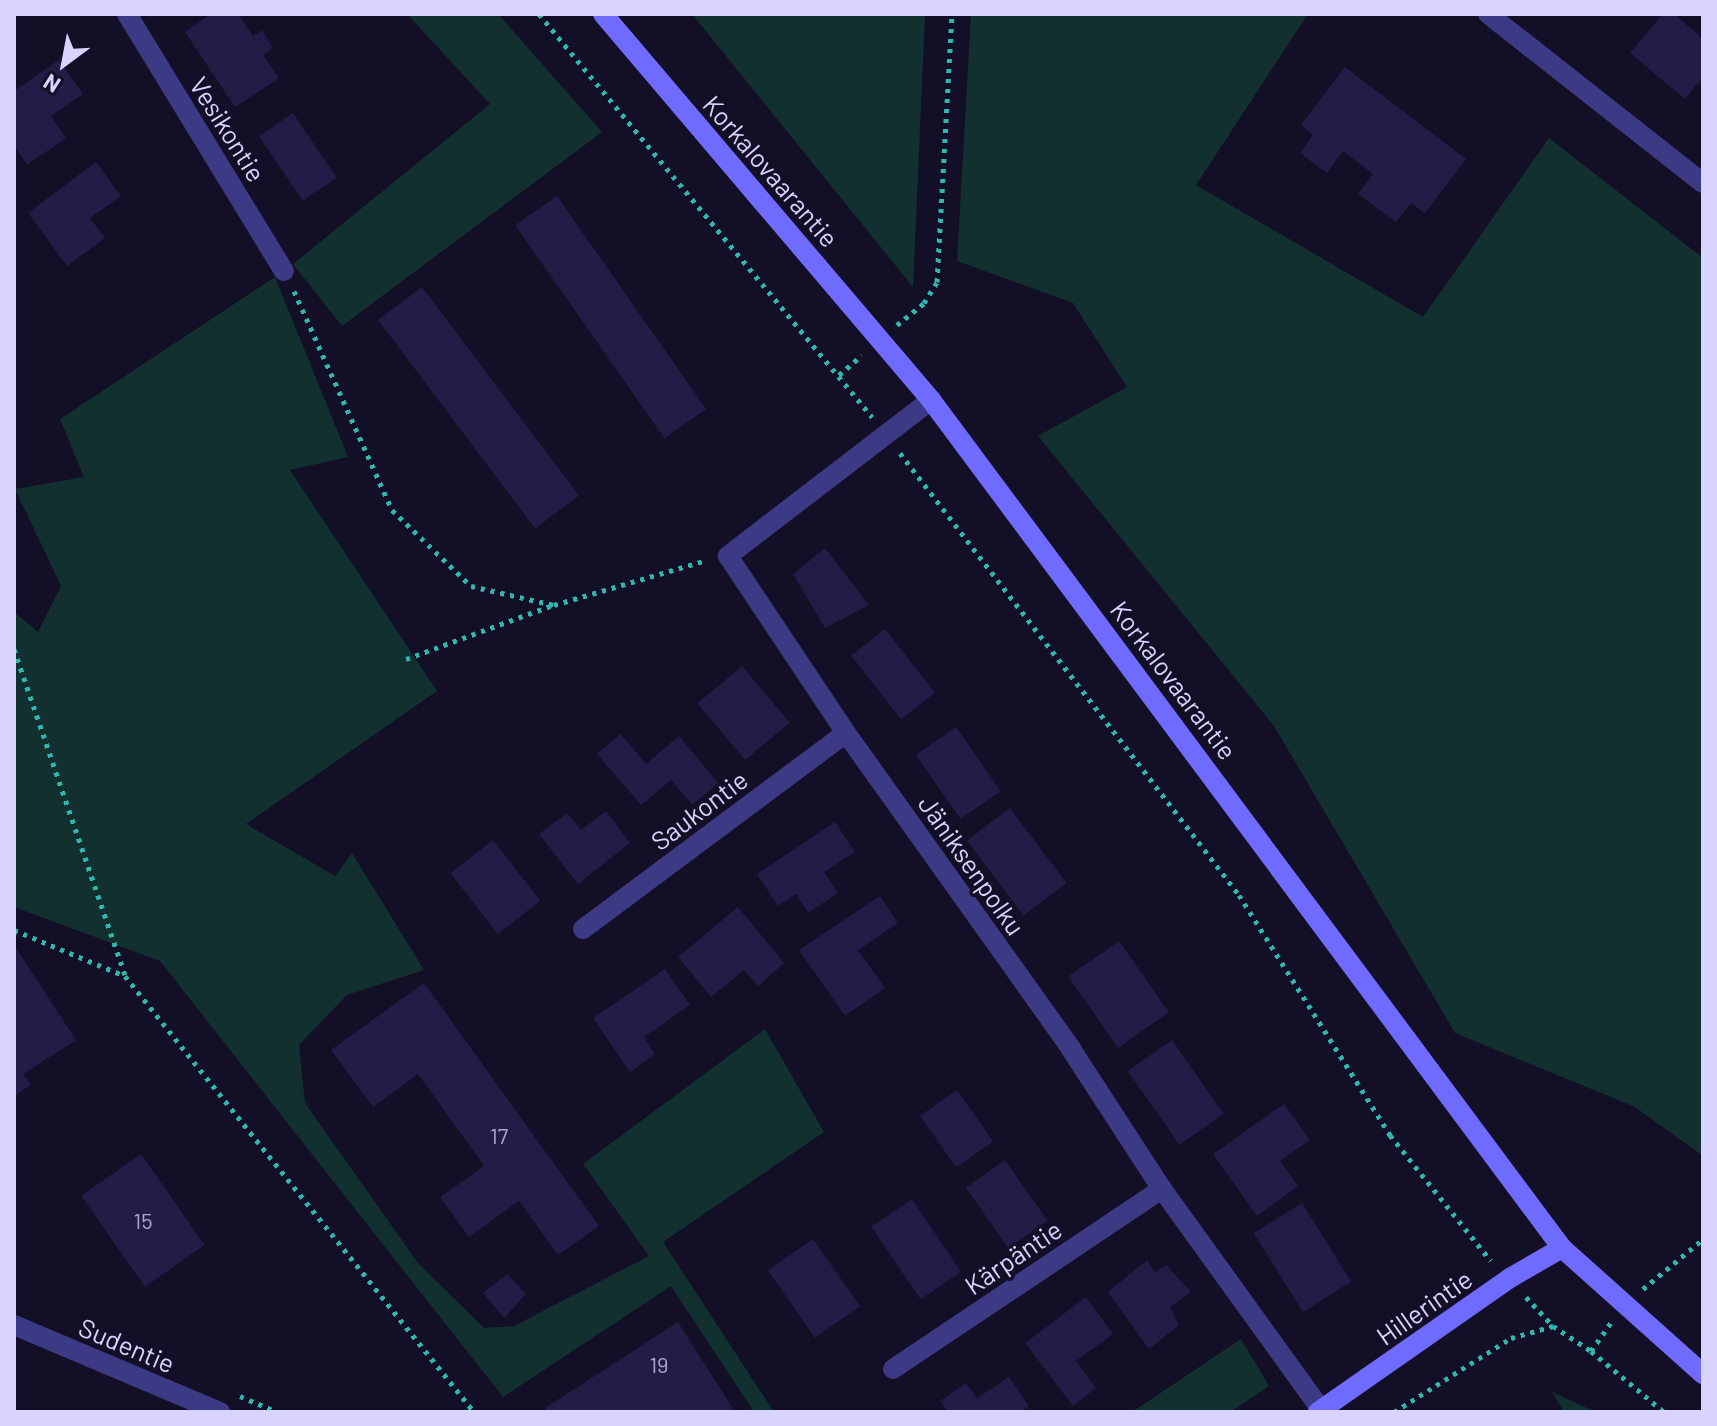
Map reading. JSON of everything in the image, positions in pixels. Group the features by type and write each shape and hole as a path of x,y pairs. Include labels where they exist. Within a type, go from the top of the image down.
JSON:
{"street":[{"name":"Vesikontie","path":"127,14 284,271"},
{"name":"Korkalovaarantie","path":"603,14 931,400 1562,1248 1703,1374"},
{"path":"1488,14 1703,183"},
{"path":"728,556 931,400"},
{"name":"Jäniksenpolku","path":"728,556 846,733 1071,1049 1162,1189 1321,1411"},
{"name":"Saukontie","path":"583,929 846,733"},
{"name":"Kärpäntie","path":"893,1369 1162,1189"},
{"name":"Hillerintie","path":"1321,1411 1510,1278 1562,1248"},
{"name":"Sudentie","path":"14,1325 220,1412"}],"path":[{"path":"539,14 887,436 1239,895 1390,1135 1469,1239 1510,1278 1553,1326 1591,1351 1664,1412"},
{"path":"924,303 937,282 952,14"},
{"path":"284,271 392,510 471,586 554,605"},
{"path":"406,659 554,605 662,570 728,556"},
{"path":"14,649 125,976 474,1412"},
{"path":"14,930 125,976"},
{"path":"1394,1412 1511,1338 1553,1326"}],"green space":[{"path":"407,14 498,14 602,132 342,326 293,264 490,104"},
{"path":"692,14 925,14 913,287"},
{"path":"971,14 1308,14 1196,185 1423,317 1549,138 1703,258 1703,1156 1635,1107 1455,1033 1274,726 1038,436 1127,387 1073,303 957,261"},
{"path":"275,277 348,457 290,470 437,691 246,824 335,876 352,853 424,970 347,995 299,1045 305,1103 418,1263 484,1328 514,1326 649,1256 583,1164 765,1029 824,1132 663,1242 774,1412 754,1412 671,1286 503,1397 160,961 14,907 14,612 38,632 61,586 15,489 84,477 60,419"},
{"path":"1241,1339 1269,1386 1230,1412 1132,1412"},
{"path":"1552,1392 1596,1412 1564,1412"}],"building":[{"path":"211,14 238,14 253,36 262,30 273,48 263,55 279,78 235,107 185,32"},
{"path":"1663,14 1674,14 1703,39 1703,77 1685,99 1630,53"},
{"path":"59,60 83,94 51,116 66,138 27,165 14,146 14,91"},
{"path":"1345,67 1466,159 1425,213 1411,203 1396,222 1358,194 1373,174 1343,151 1327,173 1300,153 1313,135 1301,125"},
{"path":"293,113 337,178 303,201 259,136"},
{"path":"96,162 121,196 90,218 105,238 67,266 28,213"},
{"path":"557,196 706,409 664,438 515,225"},
{"path":"422,287 579,495 535,529 378,320"},
{"path":"825,548 869,605 825,628 793,574"},
{"path":"885,629 935,693 901,719 851,655"},
{"path":"742,666 790,723 745,760 698,703"},
{"path":"956,727 1001,791 961,819 916,755"},
{"path":"621,734 646,764 679,736 718,783 692,805 671,780 641,805 597,754"},
{"path":"1010,808 1067,883 1023,916 967,840"},
{"path":"606,811 630,843 578,884 539,834 567,813 581,830"},
{"path":"835,822 855,852 824,872 838,893 808,913 796,894 778,906 757,874"},
{"path":"493,840 540,901 498,934 450,873"},
{"path":"880,896 898,923 858,950 885,988 845,1016 799,950"},
{"path":"738,907 784,963 758,986 744,970 711,997 678,957"},
{"path":"1119,941 1169,1012 1118,1048 1068,977"},
{"path":"14,945 76,1040 23,1074 31,1085 14,1096"},
{"path":"665,969 690,1005 644,1037 655,1054 630,1072 593,1018"},
{"path":"424,983 599,1226 558,1255 519,1201 469,1237 440,1197 484,1166 418,1074 373,1107 331,1050"},
{"path":"1172,1040 1224,1114 1179,1145 1128,1071"},
{"path":"957,1090 993,1142 956,1167 920,1116"},
{"path":"1284,1104 1310,1140 1280,1161 1298,1186 1257,1216 1213,1154"},
{"path":"141,1154 205,1245 145,1287 81,1196"},
{"path":"1005,1160 1047,1221 1008,1248 966,1188"},
{"path":"912,1199 961,1272 921,1299 871,1226"},
{"path":"1302,1203 1351,1282 1303,1312 1254,1233"},
{"path":"813,1239 860,1306 815,1338 768,1271"},
{"path":"1147,1260 1155,1272 1166,1265 1191,1292 1170,1307 1179,1325 1149,1349 1108,1292"},
{"path":"507,1274 526,1294 504,1318 483,1293"},
{"path":"1086,1297 1113,1334 1076,1361 1096,1388 1073,1406 1025,1343"},
{"path":"678,1322 735,1412 548,1412 545,1408"},
{"path":"1009,1377 1029,1406 1020,1412 948,1412 940,1401 966,1383 977,1398"}]}
